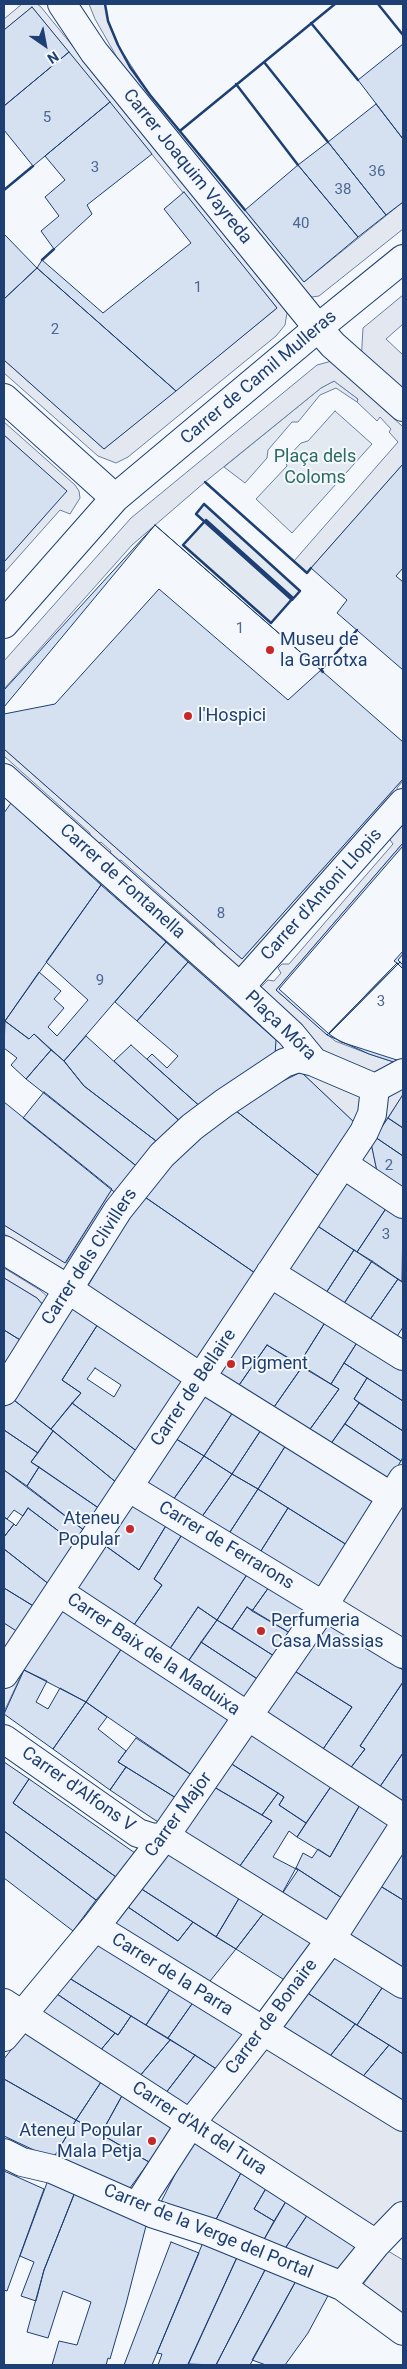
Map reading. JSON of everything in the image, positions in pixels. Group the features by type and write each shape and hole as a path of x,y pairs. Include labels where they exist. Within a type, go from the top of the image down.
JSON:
{"street":[{"name":"Carrer Joaquim Vayreda","path":"62,4 100,59 318,328 345,356 403,407"},
{"name":"Carrer de Camil Mulleras","path":"4,624 115,498 403,259"},
{"path":"4,398 115,498"},
{"name":"Carrer de Fontanella","path":"4,778 248,995"},
{"name":"Carrer d'Antoni Llopis","path":"248,995 403,803"},
{"name":"Plaça Móra","path":"248,995 291,1034 314,1062 375,1093"},
{"name":"Carrer dels Clivillers","path":"7,1381 118,1210 168,1150 224,1103 284,1063 298,1058 314,1062"},
{"path":"375,1093 403,1073"},
{"name":"Carrer de Bellaire","path":"4,1674 364,1132 372,1114 375,1093"},
{"path":"343,1164 403,1204"},
{"path":"4,1250 63,1296 200,1377 398,1488"},
{"path":"270,1273 403,1356"},
{"name":"Carrer de Ferrarons","path":"128,1486 403,1654"},
{"name":"Carrer Major","path":"4,2037 12,2009 95,1927 248,1718 324,1605 398,1488"},
{"name":"Carrer Baix de la Maduixa","path":"59,1592 248,1718 403,1818"},
{"name":"Carrer d'Alfons V","path":"4,1739 138,1833 160,1837 403,1984"},
{"name":"Carrer de Bonaire","path":"138,2206 191,2123 263,2031 331,1939 403,1827"},
{"name":"Carrer de la Parra","path":"95,1927 403,2117"},
{"name":"Carrer d'Alt del Tura","path":"12,2009 376,2244"},
{"name":"Carrer de la Verge del Portal","path":"4,2153 22,2162 52,2169 154,2214 210,2232 342,2286 403,2331"},
{"path":"342,2286 376,2244 403,2216"}],"green space":[{"path":"334,381 358,399 357,402 336,388 320,395 298,422 292,422 268,450 267,458 245,483 224,467 321,388"},
{"name":"Plaça dels Coloms","path":"335,411 372,444 292,533 256,499 287,466 285,460 301,443 308,441"},
{"path":"204,504 300,591 271,623 183,545 204,521 196,514"}],"shaded area":[{"path":"22,4 37,4 41,7 278,299 287,313 285,325 276,336 128,457 116,463 98,456 4,373 4,360 104,449 277,308 32,7 4,30 4,19"},
{"path":"89,4 105,4 108,21 118,45 150,95 304,282 403,202 403,229 319,296 312,297 305,293 119,61 95,19"},
{"path":"403,295 403,324 386,339 403,355 403,400 361,363 363,328"},
{"path":"332,361 403,427 403,464 307,573 294,561 398,442 389,432 391,429 380,417 377,421 357,402 358,399 334,381 321,388 205,482 132,545 4,689 4,661 131,518 317,365"},
{"path":"4,422 75,485 79,491 80,498 70,514 60,510 4,573 4,562 66,491 4,435"},
{"path":"4,749 242,959 403,779 403,781 397,788 398,793 357,840 351,840 264,941 260,951 254,950 242,970 214,947 215,944 121,860 116,862 109,855 111,851 101,842 97,844 90,838 90,833 4,756"},
{"path":"4,789 259,989 268,980 274,981 281,973 278,968 282,964 289,964 393,844 386,834 403,816 403,843 276,990 335,1041 403,1065 403,1095 371,1143 378,1176 367,1193 356,1124 301,1072 65,1270 4,1234 4,1225 66,1263 112,1189 276,1040 4,797"},
{"path":"4,1268 40,1290 49,1298 68,1306 4,1408 4,1376 43,1305 37,1298 4,1278"},
{"path":"403,1457 403,1670 306,1610"},
{"path":"4,1623 36,1643 4,1712"},
{"path":"265,2039 403,2123 403,2210 376,2238 202,2124"},
{"path":"388,2251 403,2260 403,2317 359,2290"}],"building":[{"path":"32,7 69,52 4,106 4,30"},
{"path":"403,44 403,139 358,80"},
{"path":"69,52 110,102 33,166 4,130 4,106"},
{"path":"110,102 152,154 87,205 92,214 54,249 41,231 59,216 45,197 65,180 45,156"},
{"path":"376,104 403,139 403,202 386,215 328,142"},
{"path":"328,142 386,215 358,237 298,165"},
{"path":"298,165 358,237 304,282 245,210"},
{"path":"184,192 277,308 176,391 37,268 42,260 103,313 191,243 164,209"},
{"path":"4,234 37,268 4,299"},
{"path":"37,268 176,391 104,449 4,360 4,299"},
{"path":"4,435 67,491 4,562"},
{"path":"403,464 403,568 396,576 403,582 403,670 337,613 347,600 311,568"},
{"path":"155,525 321,670 288,700 159,589 55,704 4,714 4,707"},
{"name":"l'Hospici","path":"155,525 403,742 403,779 242,959 4,749 4,690"},
{"path":"11,803 101,885 5,1021 4,813"},
{"path":"403,843 403,951 394,961 397,963 327,1035 276,990"},
{"path":"403,846 403,954 398,960 400,962 329,1034 279,989"},
{"path":"101,885 166,942 64,1061 34,1034 29,1039 5,1021 39,972 61,991 54,999 64,1008 48,1027 57,1036 88,1000 46,962"},
{"path":"166,942 188,962 137,1021 115,1002"},
{"path":"188,962 276,1040 275,1055 203,1109 147,1059 152,1054 167,1068 178,1056 137,1021"},
{"path":"400,962 403,965 403,1062 341,1042 329,1034"},
{"path":"397,963 403,969 403,1065 369,1054 327,1035"},
{"path":"5,1021 29,1039 34,1034 51,1050 26,1079 11,1065 17,1058 4,1048"},
{"path":"86,1036 184,1125 160,1144 84,1086 64,1061"},
{"path":"131,1045 203,1109 184,1125 114,1061"},
{"path":"51,1050 64,1061 84,1086 160,1144 139,1168 26,1079"},
{"path":"301,1072 356,1124 320,1177 231,1107"},
{"path":"44,1092 139,1168 118,1195 23,1118"},
{"path":"403,1097 403,1128 388,1118"},
{"path":"4,1102 112,1189 65,1263 4,1225"},
{"path":"231,1107 320,1177 255,1273 139,1193"},
{"path":"388,1118 403,1128 403,1156 375,1137"},
{"path":"375,1137 403,1156 403,1192 378,1176 371,1143"},
{"path":"347,1180 387,1207 357,1252 316,1225"},
{"path":"139,1193 255,1273 197,1361 86,1289 105,1257 100,1254"},
{"path":"387,1207 403,1218 402,1282 357,1252"},
{"path":"316,1225 354,1250 326,1293 286,1269"},
{"path":"354,1250 372,1261 343,1305 326,1293"},
{"path":"372,1261 398,1279 369,1321 343,1305"},
{"path":"4,1278 37,1298 43,1305 25,1343 4,1330"},
{"path":"398,1279 403,1282 403,1327 396,1338 369,1321"},
{"path":"274,1289 326,1321 299,1364 267,1345 237,1388 217,1374"},
{"path":"68,1306 98,1324 62,1380 81,1393 51,1429 10,1397"},
{"path":"326,1321 358,1341 331,1384 299,1364"},
{"path":"98,1324 185,1381 138,1452 72,1403 81,1393 62,1380","holes":["95,1368 121,1385 114,1397 87,1379"]},
{"path":"4,1330 25,1343 4,1376"},
{"path":"358,1341 403,1370 403,1401 344,1363"},
{"path":"267,1345 302,1367 272,1410 237,1388"},
{"path":"344,1363 367,1378 354,1399 359,1403 330,1445 308,1432 339,1389 331,1384"},
{"path":"302,1367 339,1389 308,1432 272,1410"},
{"path":"367,1378 403,1401 403,1431 354,1399"},
{"path":"205,1394 233,1412 204,1456 173,1437"},
{"path":"10,1397 53,1431 38,1453 4,1430 4,1408"},
{"path":"72,1403 138,1452 117,1483 51,1429"},
{"path":"359,1403 403,1431 403,1457 401,1461 345,1424"},
{"path":"233,1412 261,1430 232,1474 204,1456"},
{"path":"345,1424 401,1461 387,1483 330,1445"},
{"path":"4,1430 38,1453 31,1462 39,1467 27,1486 4,1470"},
{"path":"261,1430 286,1445 258,1489 232,1474"},
{"path":"53,1431 117,1483 100,1509 31,1462"},
{"path":"173,1437 204,1456 173,1500 144,1481"},
{"path":"286,1445 374,1502 347,1545 258,1489"},
{"path":"204,1456 232,1474 201,1518 173,1500"},
{"path":"39,1467 100,1509 85,1531 27,1486"},
{"path":"4,1470 85,1531 77,1545 28,1508 23,1516 14,1510 7,1519 4,1517"},
{"path":"232,1474 258,1489 228,1535 201,1518"},
{"path":"258,1489 288,1508 259,1554 228,1535"},
{"path":"132,1502 167,1524 139,1570 103,1544"},
{"path":"28,1508 77,1545 50,1585 4,1549 4,1537 14,1524 16,1526"},
{"path":"288,1508 347,1545 320,1588 259,1554"},
{"path":"4,1517 14,1524 4,1537"},
{"path":"167,1524 183,1533 154,1579 162,1585 131,1629 74,1590 103,1544 139,1570"},
{"path":"183,1533 248,1573 217,1620 198,1607 167,1653 131,1629 162,1585 154,1579"},
{"path":"4,1549 50,1585 35,1607 4,1588"},
{"path":"248,1573 269,1587 252,1611 247,1607 232,1629 217,1620"},
{"path":"269,1587 306,1610 290,1633 252,1611"},
{"path":"4,1588 35,1607 18,1632 4,1623"},
{"path":"198,1607 217,1620 185,1666 167,1653"},
{"name":"Perfumeria Casa Massias","path":"247,1607 290,1633 274,1656 232,1629"},
{"path":"61,1608 122,1648 86,1702 24,1670 36,1643"},
{"path":"217,1620 274,1656 259,1680 201,1642"},
{"path":"325,1622 403,1670 403,1682 360,1746 365,1749 349,1770 321,1752 352,1707 293,1670"},
{"path":"201,1642 259,1680 243,1702 185,1666"},
{"path":"122,1648 232,1721 193,1776 86,1702"},
{"path":"24,1670 47,1681 36,1702 48,1709 60,1688 86,1702 53,1749 4,1714"},
{"path":"293,1670 352,1707 321,1752 264,1716"},
{"path":"403,1682 403,1753 379,1788 349,1770 365,1749 360,1746"},
{"path":"86,1702 107,1717 98,1729 126,1751 118,1762 126,1767 110,1790 53,1749"},
{"path":"251,1733 332,1785 306,1823 279,1805 284,1797 230,1763"},
{"path":"136,1738 193,1776 176,1798 118,1762"},
{"path":"403,1753 403,1804 379,1788"},
{"path":"4,1762 29,1779 13,1803 116,1877 96,1900 4,1831"},
{"path":"230,1763 278,1793 262,1815 214,1787"},
{"path":"126,1767 176,1798 158,1822 110,1790"},
{"path":"29,1779 135,1853 116,1877 13,1803"},
{"path":"332,1785 361,1803 330,1857 297,1837"},
{"path":"214,1787 272,1821 237,1870 182,1834"},
{"path":"278,1793 284,1797 279,1805 306,1823 297,1837 289,1831 273,1857 298,1870 280,1897 237,1870 272,1821 262,1815"},
{"path":"361,1803 393,1824 345,1900 296,1868 303,1853 312,1858 318,1849 330,1857"},
{"path":"4,1831 96,1900 73,1931 4,1878"},
{"path":"403,1844 403,1900 377,1884"},
{"path":"169,1851 241,1895 216,1937 140,1888"},
{"path":"296,1868 345,1900 327,1926 280,1897"},
{"path":"377,1884 403,1900 403,1972 346,1937"},
{"path":"140,1888 193,1922 178,1941 128,1907"},
{"path":"241,1895 266,1910 236,1949 216,1937"},
{"path":"128,1907 178,1941 193,1922 236,1949 206,1986 112,1926"},
{"path":"266,1910 315,1942 286,1981 236,1949"},
{"path":"99,1942 172,1986 146,2025 69,1978"},
{"path":"334,1953 384,1985 357,2025 306,1992"},
{"path":"69,1978 131,2016 118,2035 57,1994"},
{"path":"384,1985 403,1996 403,2054 357,2025"},
{"path":"172,1986 194,2001 168,2038 146,2025"},
{"path":"306,1992 355,2024 327,2060 278,2030"},
{"path":"57,1994 115,2033 99,2052 39,2014"},
{"path":"194,2001 245,2034 218,2070 168,2038"},
{"path":"131,2016 170,2040 139,2077 99,2052 115,2033 118,2035"},
{"path":"355,2024 389,2045 360,2080 327,2060"},
{"path":"27,2029 103,2079 76,2120 4,2079 4,2059"},
{"path":"170,2040 195,2055 165,2094 139,2077"},
{"path":"389,2045 403,2054 403,2107 360,2080"},
{"path":"195,2055 218,2070 189,2107 165,2094"},
{"path":"4,2079 76,2120 53,2159 4,2136"},
{"path":"103,2079 124,2092 101,2134 76,2120"},
{"path":"124,2092 175,2126 149,2162 101,2134"},
{"path":"76,2120 149,2162 127,2192 53,2159"},
{"path":"194,2137 242,2171 213,2225 160,2204"},
{"path":"4,2171 44,2189 7,2291 4,2290"},
{"path":"242,2171 268,2185 254,2209 274,2221 262,2243 213,2225"},
{"path":"48,2180 75,2192 44,2270 36,2301 21,2296 34,2262 20,2256"},
{"path":"268,2185 288,2198 274,2221 254,2209"},
{"path":"75,2192 147,2222 126,2304 110,2359 108,2358 106,2365 52,2365 59,2341 77,2345 91,2302 63,2291 48,2338 27,2332 44,2270"},
{"path":"288,2198 310,2211 284,2250 262,2243"},
{"path":"310,2211 359,2245 336,2276 284,2250"},
{"path":"204,2240 239,2253 188,2365 158,2365 162,2354 157,2353"},
{"path":"171,2242 199,2253 152,2365 124,2365"},
{"path":"238,2255 267,2266 216,2365 188,2364"},
{"path":"267,2266 297,2279 250,2365 216,2365"},
{"path":"297,2279 330,2292 308,2333 285,2365 266,2365 252,2360"}],"wall":[{"path":"105,4 108,21 130,67 150,95 245,210"},
{"path":"181,130 335,4"},
{"path":"378,4 403,35"},
{"path":"311,23 358,80"},
{"path":"264,62 328,142"},
{"path":"236,84 298,165"},
{"path":"4,190 33,166"},
{"path":"42,260 54,249"},
{"path":"205,482 307,573 311,568"},
{"path":"204,504 300,591 292,600 196,514 204,504"},
{"path":"206,520 293,598 271,623 183,545 206,520"},
{"path":"323,672 321,670 357,630"}],"place":[{"name":"Museu de la Garrotxa","path":"270,650"},
{"name":"l'Hospici","path":"188,716"},
{"name":"Pigment","path":"231,1364"},
{"name":"Ateneu Popular","path":"130,1529"},
{"name":"Perfumeria Casa Massias","path":"261,1631"},
{"name":"Ateneu Popular Mala Petja","path":"152,2141"}]}
